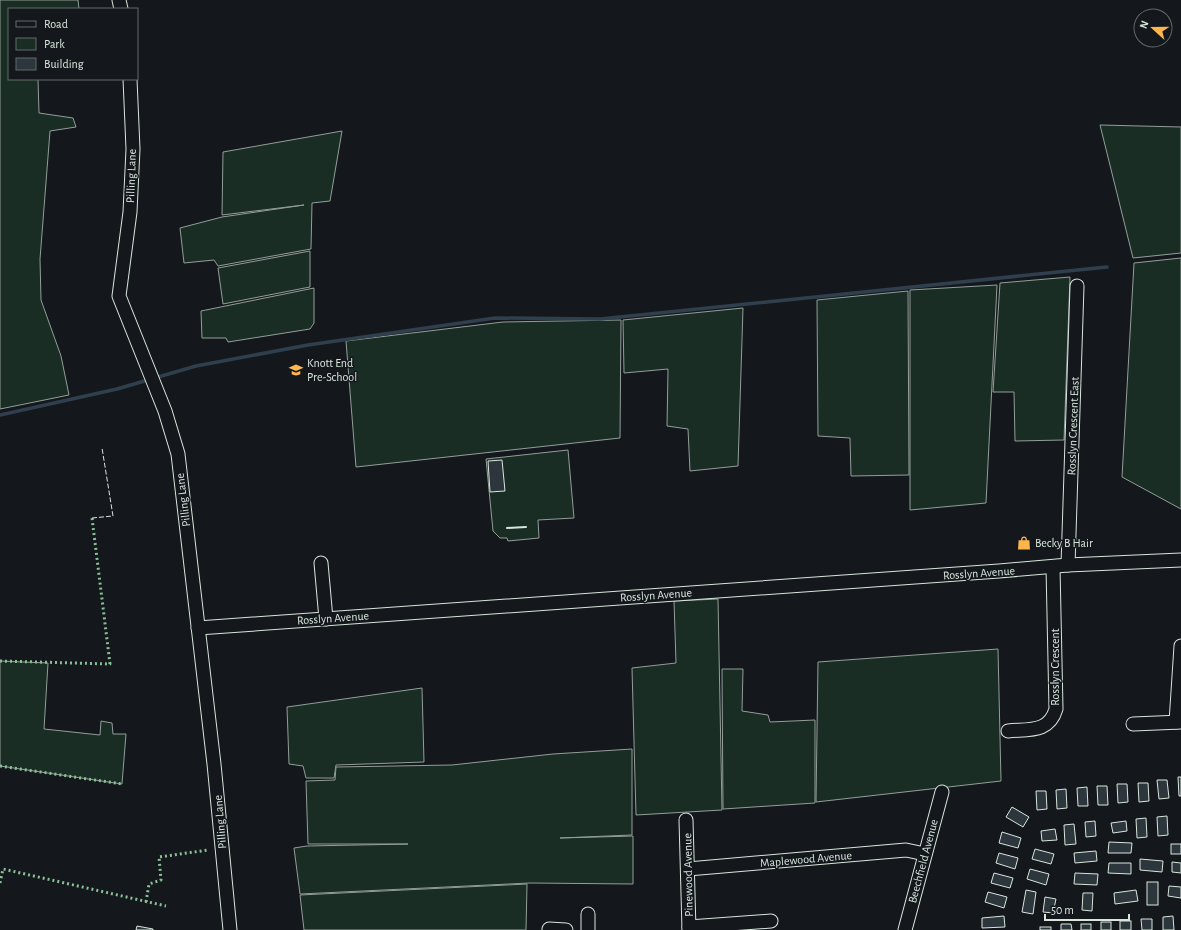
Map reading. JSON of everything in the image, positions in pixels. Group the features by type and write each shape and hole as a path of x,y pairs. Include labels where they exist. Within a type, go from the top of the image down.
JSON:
{"street":[{"name":"Pilling Lane","path":"130,80 133,148 130,212 119,296 154,382 178,454 214,764 230,930"},
{"name":"Rosslyn Crescent East","path":"1068,565 1077,286"},
{"name":"Rosslyn Avenue","path":"198,628 1068,565 1181,560"},
{"path":"321,563 326,619"},
{"name":"Rosslyn Crescent","path":"1008,731 1043,727 1049,723 1054,713 1053,567"},
{"path":"1133,724 1178,722 1181,646"},
{"name":"Beechfield Avenue","path":"905,930 942,792"},
{"name":"Pinewood Avenue","path":"686,820 689,929"},
{"name":"Maplewood Avenue","path":"688,868 906,850 925,854"},
{"path":"588,914 588,930"},
{"path":"689,929 732,927 771,921"},
{"path":"549,929 566,930"}],"green space":[{"path":"0,0 78,0 79,8 8,8 8,80 38,80 39,113 73,118 76,127 50,131 40,259 41,300 61,356 69,395 0,409"},
{"path":"1100,125 1181,127 1181,253 1133,258"},
{"path":"342,131 330,201 312,203 311,249 218,266 214,260 184,263 180,228 222,217 304,205 222,215 223,152"},
{"path":"310,251 310,287 223,304 218,268"},
{"path":"1181,258 1181,509 1122,477 1134,263"},
{"path":"1070,277 1064,440 1015,441 1014,392 993,392 1000,283"},
{"path":"997,285 986,503 910,510 910,290"},
{"path":"314,288 314,323 310,329 228,342 226,338 202,338 201,311"},
{"path":"908,291 909,475 851,476 850,438 818,436 817,300"},
{"path":"743,308 738,466 690,471 688,429 667,426 668,369 624,373 623,320"},
{"path":"621,320 620,438 356,467 346,341 503,322"},
{"path":"568,450 574,518 538,520 539,538 508,541 507,538 500,538 493,531 486,459"},
{"path":"718,599 722,810 636,815 632,668 676,663 674,601"},
{"path":"998,649 1001,781 816,802 818,662"},
{"path":"0,661 48,663 44,729 100,735 101,721 112,723 113,734 126,734 122,784 0,766"},
{"path":"722,669 743,669 742,711 768,715 770,722 815,720 815,803 723,809"},
{"path":"422,688 424,762 336,765 334,778 306,778 303,766 289,764 287,707"},
{"path":"632,749 632,835 560,838 633,836 633,884 530,883 300,894 294,848 307,846 408,844 308,844 306,781 335,780 336,767 452,765 553,754"},
{"path":"527,884 526,930 304,930 300,895"}],"building":[{"path":"502,460 505,491 490,492 488,461"},
{"path":"1178,777 1181,777 1181,796 1179,796"},
{"path":"1157,780 1167,780 1169,798 1159,799"},
{"path":"1138,783 1148,783 1149,801 1139,802"},
{"path":"1117,784 1127,784 1128,802 1118,803"},
{"path":"1097,786 1107,786 1108,805 1098,805"},
{"path":"1087,787 1088,806 1078,806 1077,788"},
{"path":"1066,789 1067,808 1057,809 1056,790"},
{"path":"1036,791 1046,791 1047,809 1037,810"},
{"path":"1012,807 1029,817 1023,827 1006,817"},
{"path":"1167,816 1168,835 1158,836 1157,817"},
{"path":"1146,818 1147,837 1137,838 1136,819"},
{"path":"1095,821 1096,836 1086,837 1085,822"},
{"path":"1126,821 1127,831 1113,833 1111,823"},
{"path":"1074,824 1076,844 1065,845 1064,825"},
{"path":"1055,829 1057,840 1042,841 1041,831"},
{"path":"1002,832 1021,838 1018,848 999,843"},
{"path":"1109,842 1132,843 1131,853 1108,853"},
{"path":"1171,844 1181,844 1181,854 1171,854"},
{"path":"1035,849 1054,854 1051,864 1032,859"},
{"path":"1096,851 1097,861 1075,863 1074,853"},
{"path":"999,853 1018,858 1015,869 996,863"},
{"path":"1140,859 1163,861 1162,872 1140,870"},
{"path":"1172,862 1181,863 1181,873 1172,872"},
{"path":"1109,863 1131,863 1131,874 1108,873"},
{"path":"1030,869 1049,874 1046,885 1027,879"},
{"path":"994,873 1013,878 1010,888 991,883"},
{"path":"1075,873 1098,874 1097,885 1074,884"},
{"path":"1147,882 1158,882 1158,905 1147,905"},
{"path":"1169,886 1181,887 1181,898 1168,896"},
{"path":"1026,890 1036,892 1033,914 1022,912"},
{"path":"1136,890 1138,901 1115,904 1114,893"},
{"path":"988,892 1007,897 1004,908 985,902"},
{"path":"1083,893 1093,893 1092,911 1082,910"},
{"path":"1045,897 1056,899 1053,913 1043,912"},
{"path":"1004,916 1005,927 982,928 982,918"},
{"path":"1173,916 1174,930 1163,930 1163,917"},
{"path":"1141,919 1152,919 1152,930 1142,930"},
{"path":"1120,921 1131,921 1131,930 1120,930"},
{"path":"1101,922 1111,922 1111,930 1101,930"},
{"path":"1061,924 1071,924 1072,930 1061,930"},
{"path":"1081,924 1091,924 1091,930 1081,930"},
{"path":"137,926 153,929 153,930 136,930"},
{"path":"1040,927 1051,927 1051,930 1040,930"}],"waterway":[{"path":"0,415 117,389 196,366 308,345 495,318 600,319 1107,267"}],"hedge":[{"path":"0,661 110,664 92,518"},
{"path":"0,766 122,784"},
{"path":"146,902 149,884 161,880 159,857 208,850"},
{"path":"0,883 3,869 166,906"}],"fence":[{"path":"92,518 113,516 102,448"}],"wall":[{"path":"507,528 526,527"}],"place":[{"name":"Knott End Pre-School","path":"296,370"},
{"name":"Becky B Hair","path":"1024,543"}]}
